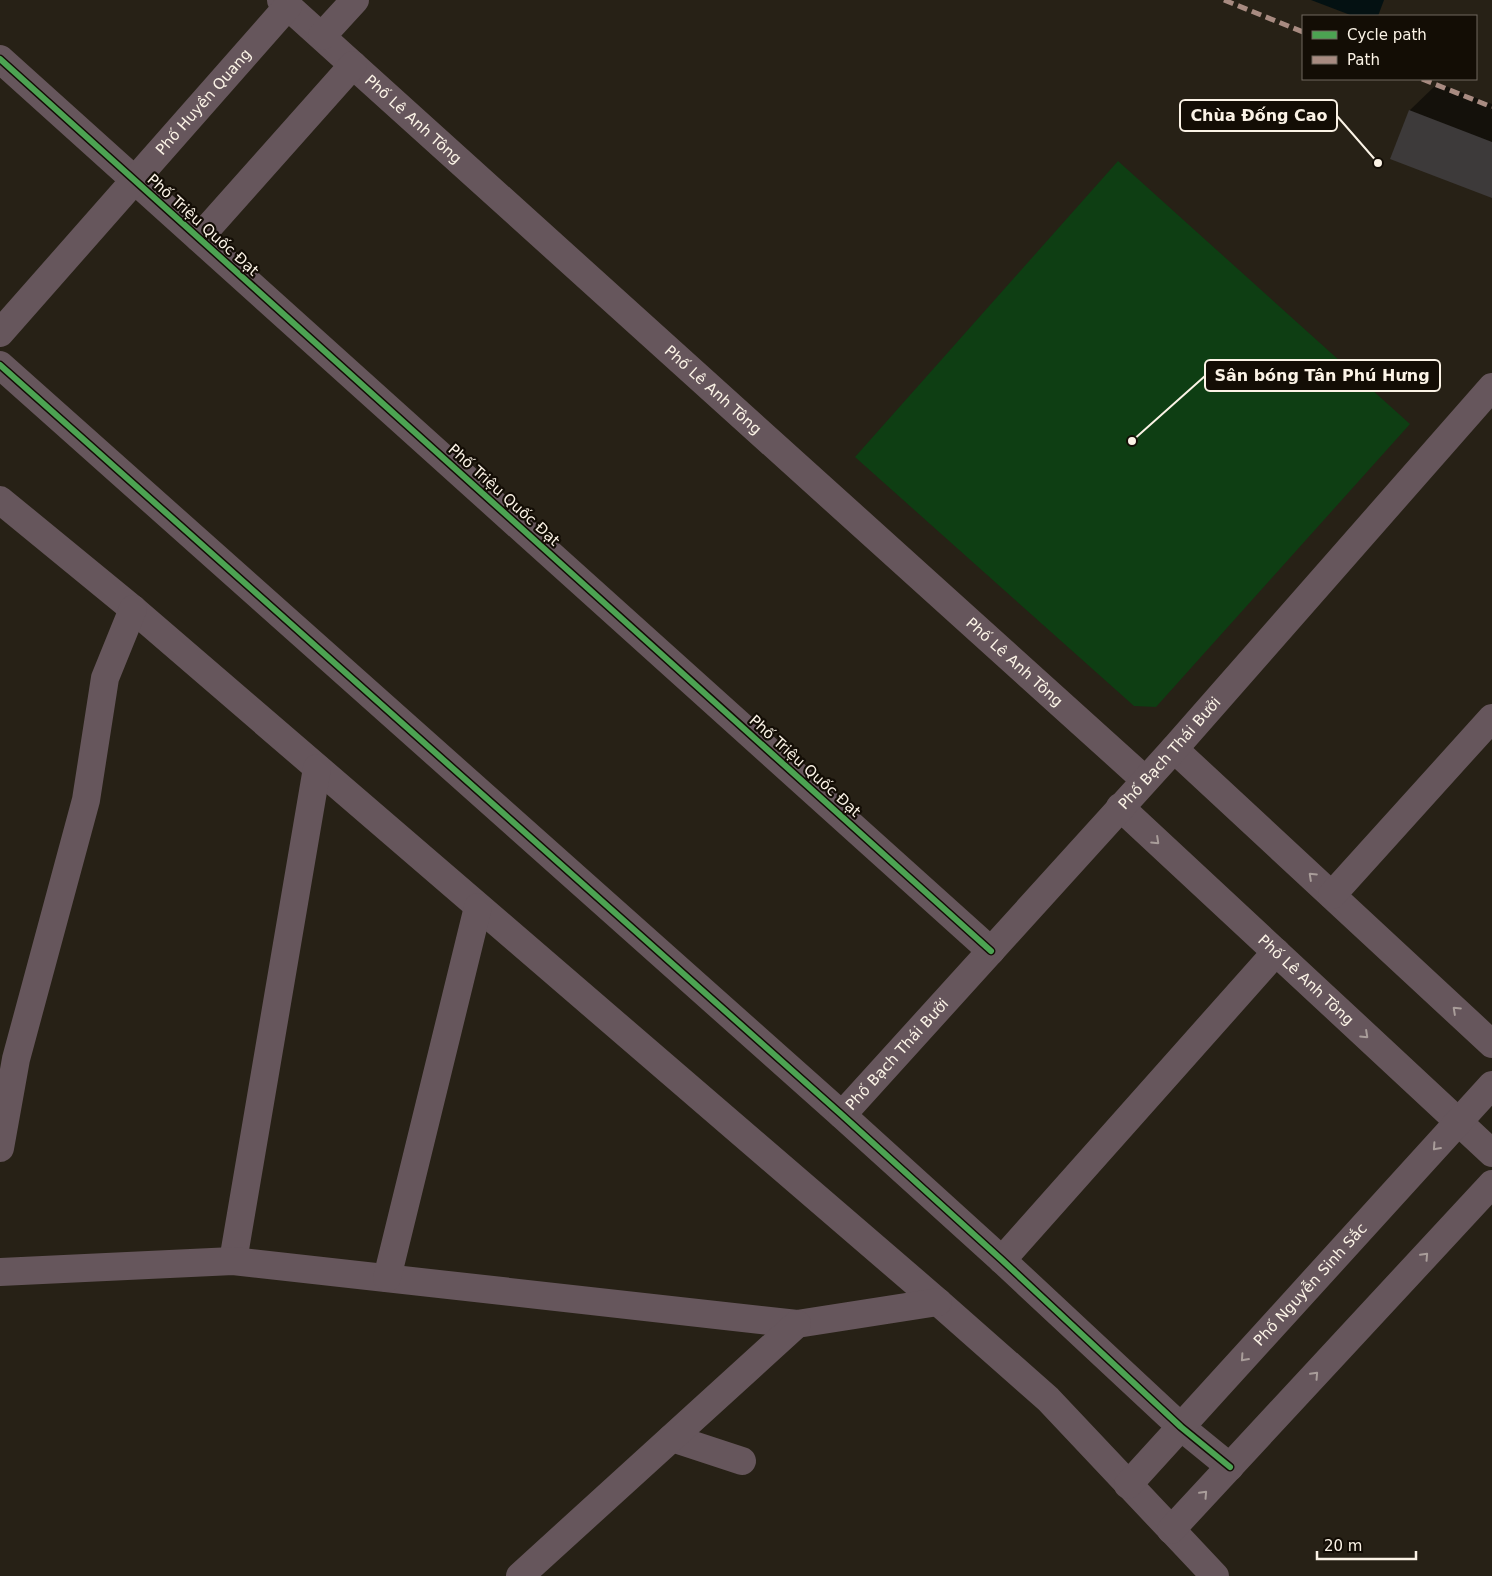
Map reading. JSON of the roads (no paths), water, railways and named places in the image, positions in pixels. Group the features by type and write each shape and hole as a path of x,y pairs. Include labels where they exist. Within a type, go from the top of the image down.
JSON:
{"street":[{"path":"322,36 355,0"},
{"name":"Phố Lê Anh Tông","path":"284,3 1145,780"},
{"name":"Phố Huyền Quang","path":"0,332 135,180 284,3"},
{"name":"Phố Triệu Quốc Đạt","path":"0,59 991,951"},
{"path":"199,238 353,65"},
{"path":"0,366 842,1115 1002,1260 1181,1427 1230,1466"},
{"name":"Phố Bạch Thái Bưởi","path":"842,1115 1174,749 1492,387"},
{"path":"0,500 133,610 938,1302 1048,1399 1215,1576"},
{"path":"0,1148 2,1120 16,1059 86,800 105,678 133,610"},
{"path":"1332,895 1492,718"},
{"path":"1174,749 1492,1044"},
{"path":"233,1261 317,768"},
{"name":"Phố Lê Anh Tông","path":"1120,808 1492,1153"},
{"path":"387,1278 478,907"},
{"path":"1002,1260 1276,952"},
{"name":"Phố Nguyễn Sinh Sắc","path":"1128,1485 1492,1085"},
{"path":"1171,1530 1492,1184"},
{"path":"0,1272 233,1261 797,1324 938,1302"},
{"path":"520,1576 797,1324"},
{"path":"672,1438 742,1461"}],"place":[{"name":"Chùa Đống Cao","path":"1378,163"},
{"name":"Sân bóng Tân Phú Hưng","path":"1132,441"}]}
